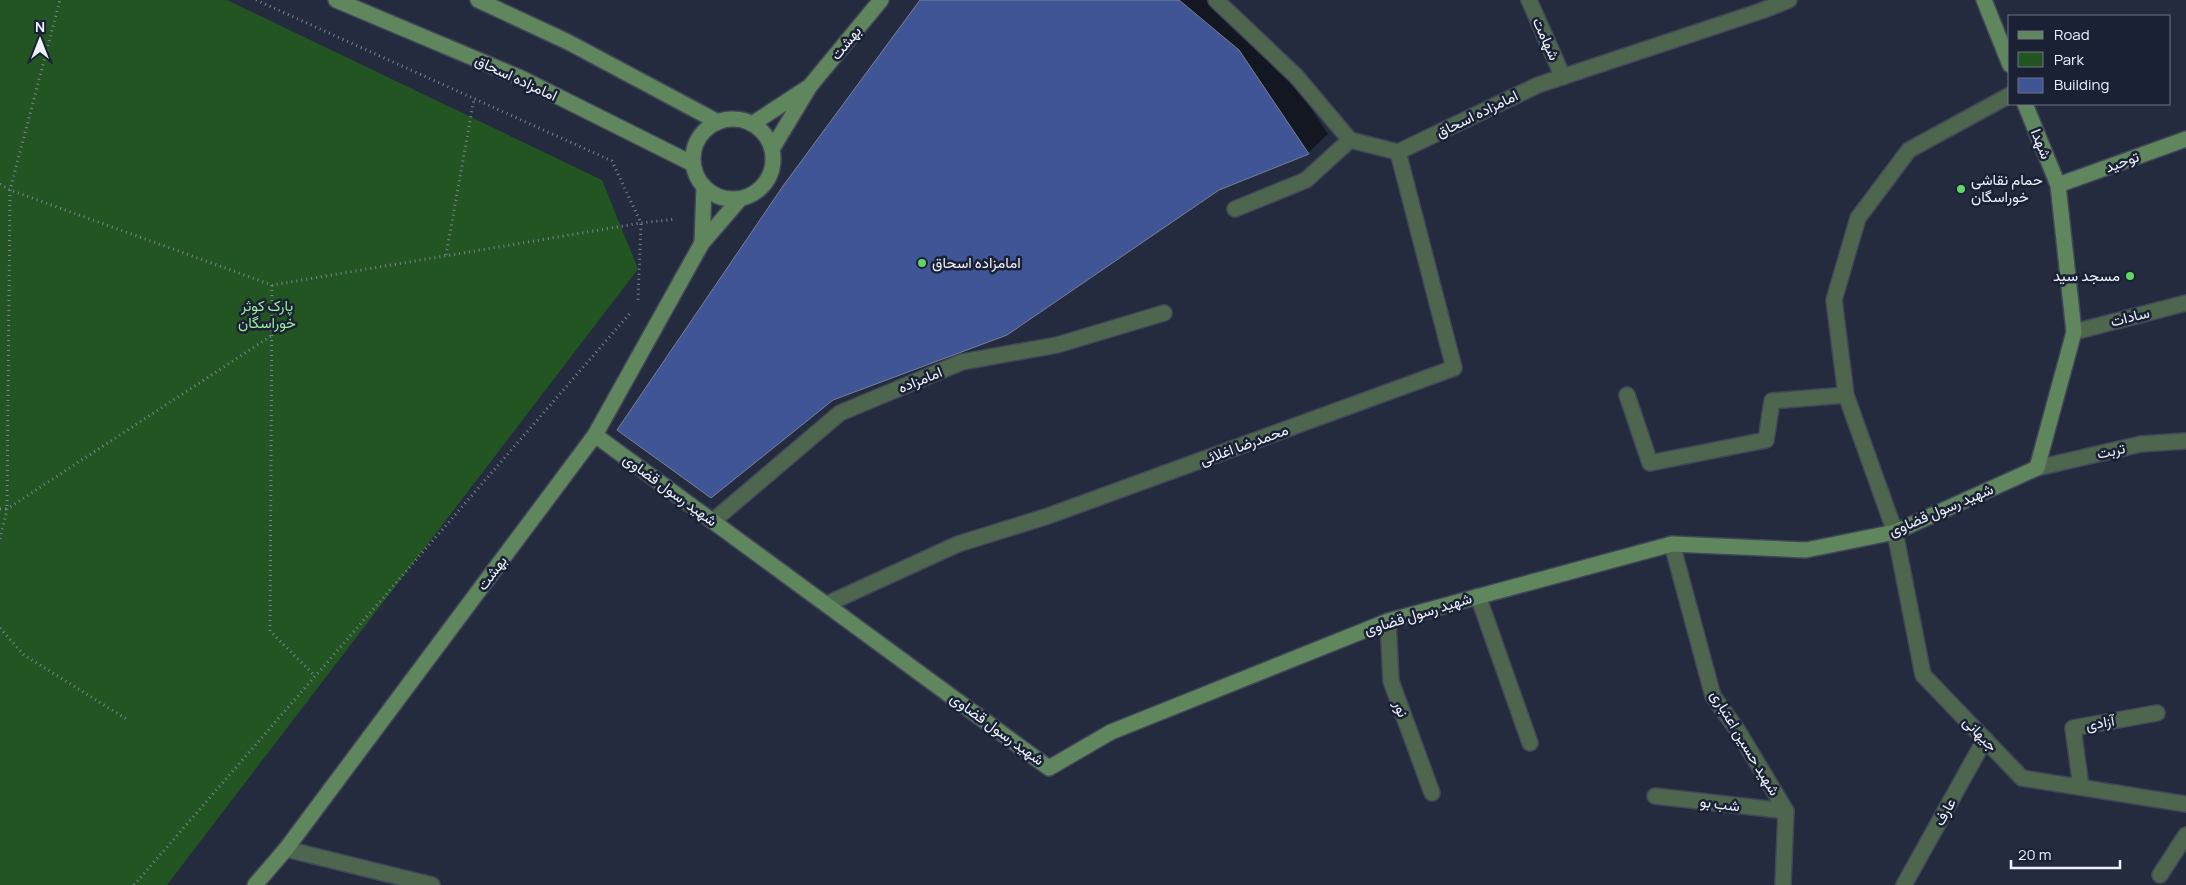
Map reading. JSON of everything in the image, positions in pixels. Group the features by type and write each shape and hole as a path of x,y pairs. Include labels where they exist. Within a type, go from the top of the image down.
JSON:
{"street":[{"name":"امامزاده اسحاق","path":"336,0 521,78 693,164"},
{"path":"478,0 568,42 718,122"},
{"name":"بهشت","path":"810,86 881,0"},
{"path":"1216,0 1296,76 1350,140 1398,152"},
{"name":"شهامت","path":"1529,0 1563,77"},
{"name":"امامزاده اسحاق","path":"1398,152 1538,85 1762,11 1789,0"},
{"path":"1984,0 2008,60"},
{"path":"752,124 810,86"},
{"path":"772,149 810,86"},
{"name":"جیهانی","path":"2008,96 1909,150 1858,218 1834,300 1846,395 1895,532 1923,675 2022,778 2186,804"},
{"name":"شهدا","path":"2025,105 2058,185"},
{"path":"731,119 745,120 766,137 772,149 773,163 770,175 762,186 752,194 740,199 727,199 715,195 704,187 696,176 693,164 693,151 698,139 706,128 718,122 731,119"},
{"name":"توحید","path":"2058,185 2186,138"},
{"path":"1235,209 1306,180 1350,140"},
{"name":"محمدرضا اغلائی","path":"827,604 958,544 1048,516 1454,368 1398,152"},
{"path":"2037,468 2074,332 2058,185"},
{"path":"702,243 704,187"},
{"name":"بهشت","path":"255,885 286,849 595,435 702,243 740,199"},
{"name":"سادات","path":"2074,332 2186,303"},
{"name":"امامزاده","path":"713,521 840,413 962,362 1057,345 1164,312"},
{"path":"1626,395 1650,463 1766,440 1772,401 1846,395"},
{"name":"شهید رسول قضاوی","path":"595,435 1049,768 1111,732 1388,621 1672,544 1806,550 1895,532 2037,468"},
{"name":"تربت","path":"2037,468 2141,444 2186,441"},
{"name":"شهید حسین اعتباری","path":"1672,544 1712,696 1738,731 1786,812 1783,885"},
{"path":"1478,596 1530,743"},
{"name":"نور","path":"1388,621 1391,681 1432,793"},
{"name":"آزادی","path":"2081,787 2073,728 2156,713"},
{"name":"عارف","path":"1904,885 1985,739"},
{"name":"شب بو","path":"1654,796 1786,812"},
{"path":"2160,875 2186,835"},
{"path":"286,849 432,885"}],"path":[{"path":"0,539 7,509 10,190 60,0"},
{"path":"256,0 612,162 641,223 638,304"},
{"path":"446,255 474,99"},
{"path":"0,184 10,190 272,285 641,223 703,216"},
{"path":"272,285 270,632 315,676"},
{"path":"134,885 632,311"},
{"path":"0,509 7,509 271,336"},
{"path":"0,628 24,655 128,720"}],"green space":[{"name":"پارک کوثر خوراسگان","path":"0,0 227,0 602,180 638,269 167,885 0,885"}],"building":[{"name":"امامزاده اسحاق","path":"920,0 1179,0 1239,50 1309,154 1219,190 1007,335 833,400 711,498 617,430 783,186"}],"place":[{"name":"حمام نقاشی خوراسگان","path":"1961,189"},
{"name":"امامزاده اسحاق","path":"922,263"},
{"name":"مسجد سید","path":"2130,276"}]}
